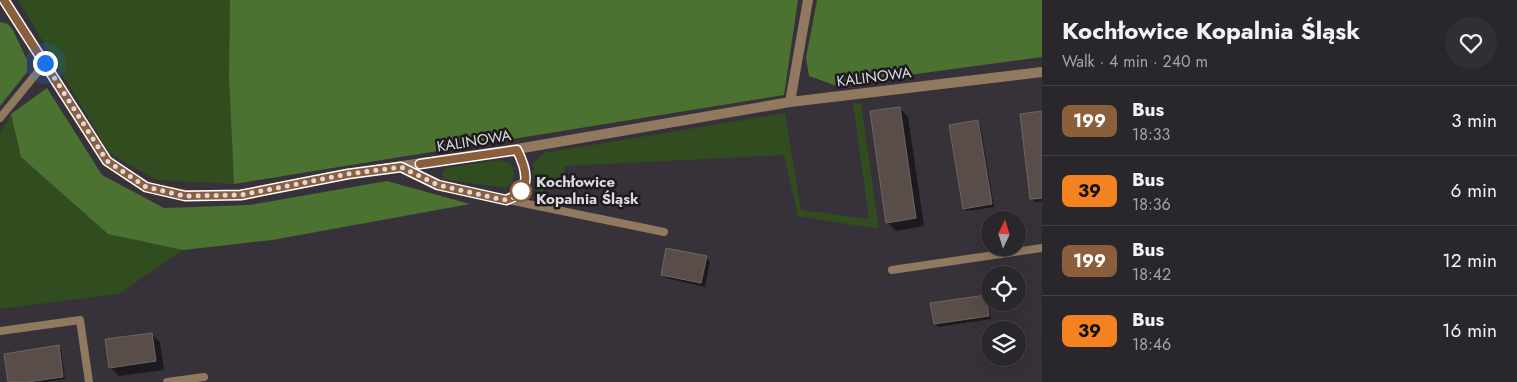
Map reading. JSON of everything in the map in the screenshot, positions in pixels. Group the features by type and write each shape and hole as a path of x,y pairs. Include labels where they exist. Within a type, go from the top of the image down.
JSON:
{"street":[{"name":"KALINOWA","path":"4,0 107,161 146,187 185,196 241,195 348,174 517,150 790,102 1042,72"},
{"path":"790,102 808,0"}],"lane":[{"path":"0,118 45,63"},
{"path":"506,200 515,197 521,191 526,178 522,159 517,150"},
{"path":"401,167 438,185 664,232"},
{"path":"892,270 1042,248"},
{"path":"0,331 80,320 89,382"},
{"path":"167,382 204,377"}],"green space":[{"path":"18,0 230,0 229,77 234,184 157,180 110,154"},
{"path":"230,0 798,0 784,95 234,184 229,77"},
{"path":"817,0 1042,0 1042,57 834,85 809,76 806,58"},
{"path":"0,22 8,24 13,30 27,60 27,72 0,106"},
{"path":"47,88 102,175 164,208 250,205 387,181 470,204 272,240 183,250 108,234 21,157 11,114"},
{"path":"853,103 861,104 879,229 798,216 784,155 565,166 562,187 544,189 541,197 534,180 534,163 544,153 785,113 801,210 869,219"},
{"path":"11,114 21,157 108,233 183,250 119,294 0,309 0,134"},
{"path":"499,160 510,163 514,169 513,180 507,188 444,179 442,173 446,168"}],"building":[{"path":"900,107 916,218 886,223 870,111"},
{"path":"1042,111 1042,198 1030,199 1020,114"},
{"path":"978,120 992,204 963,209 949,125"},
{"path":"666,248 707,256 701,283 661,275"},
{"path":"981,296 981,311 988,311 989,316 934,324 930,303"},
{"path":"152,333 156,361 109,368 105,339"},
{"path":"59,345 63,377 27,382 8,382 4,354"}],"bus line":[{"name":"199","path":"4,0 107,161 146,187 185,196 241,195 348,174 401,167 438,185 506,200 515,197 521,191 526,178 522,159 517,150 420,164"}],"place":[{"name":"Kochłowice Kopalnia Śląsk","path":"521,191"}],"route":[{"path":"45,63 107,161 146,187 185,196 241,195 348,174 401,167 438,185 490,197 506,200 515,197 521,191"}]}
